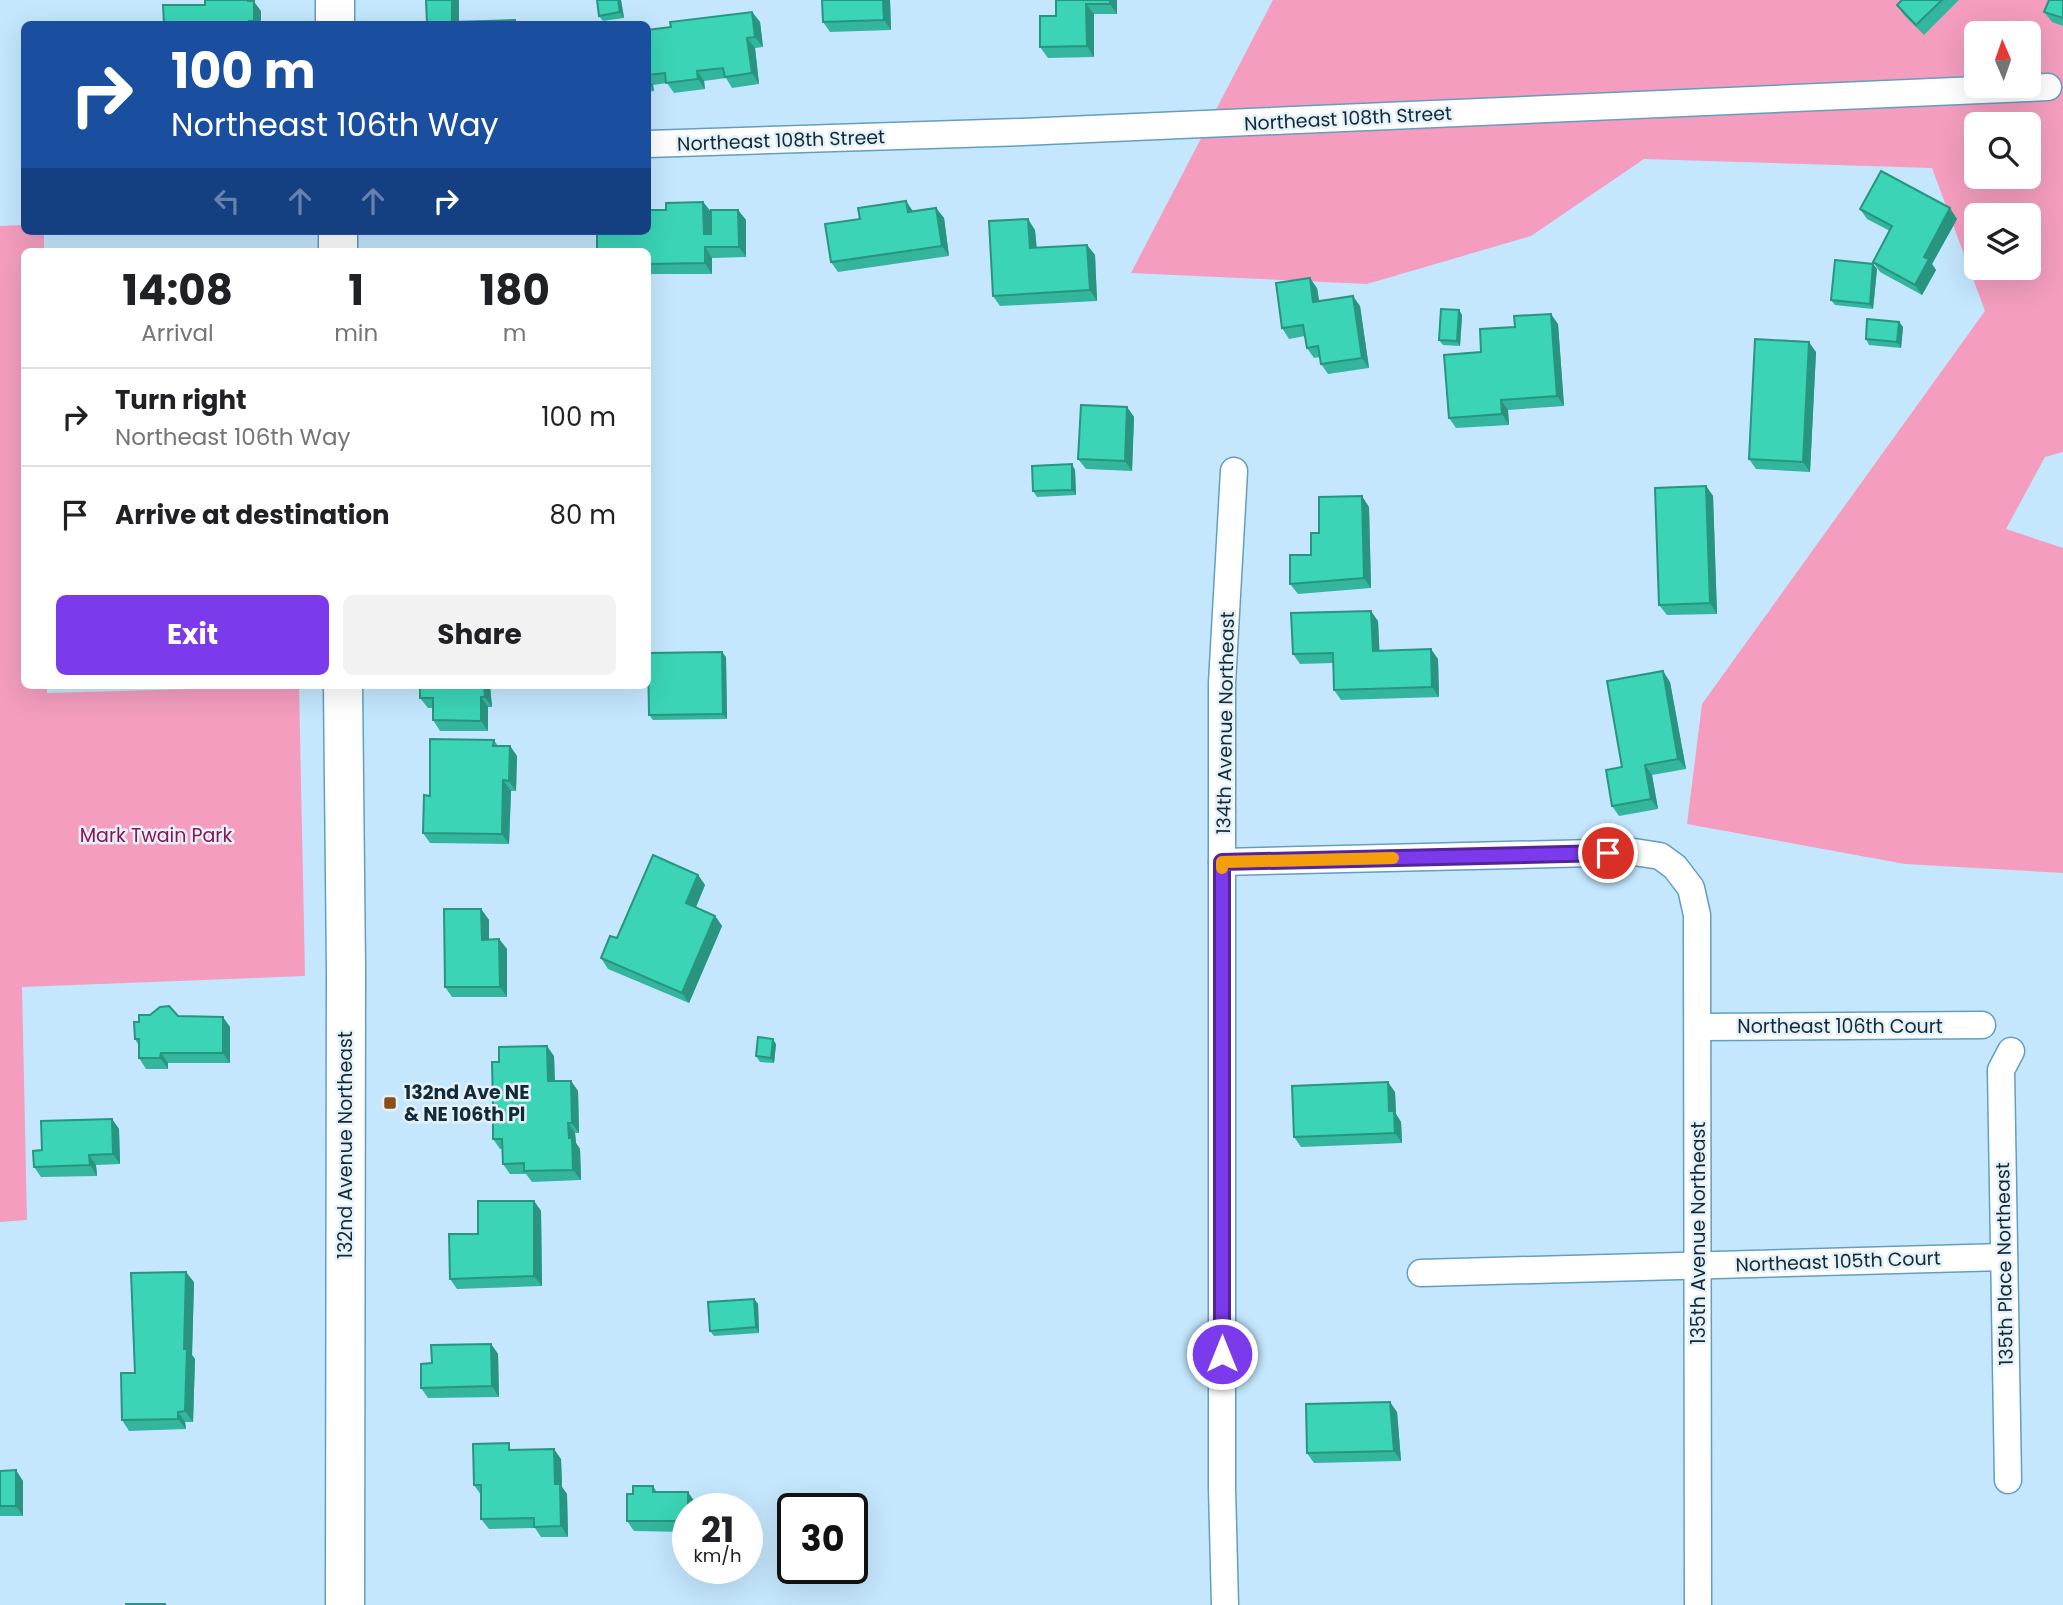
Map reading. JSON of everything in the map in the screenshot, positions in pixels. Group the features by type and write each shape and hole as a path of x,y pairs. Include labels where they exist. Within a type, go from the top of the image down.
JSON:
{"street":[{"path":"335,0 335,21"},
{"name":"Northeast 108th Street","path":"651,144 1036,132 2048,87"},
{"name":"134th Avenue Northeast","path":"1225,1605 1222,1488 1222,683 1234,471"},
{"name":"132nd Avenue Northeast","path":"343,689 346,969 345,1605"},
{"name":"135th Avenue Northeast","path":"1222,862 1634,852 1660,856 1675,867 1691,888 1697,915 1698,1605"},
{"name":"Northeast 106th Court","path":"1698,1027 1982,1025"},
{"name":"135th Place Northeast","path":"2008,1480 2001,1070 2011,1051"},
{"name":"Northeast 105th Court","path":"1421,1273 2004,1257"}],"green space":[{"path":"1273,0 2063,0 2063,452 2045,457 2006,529 2063,548 2063,873 1905,864 1687,824 1702,704 1985,311 1974,280 2041,280 2041,203 1964,203 1964,254 1932,168 1644,159 1531,236 1367,284 1131,273"},
{"name":"Mark Twain Park","path":"21,225 21,235 44,235 44,248 21,248 21,689 47,689 47,693 299,689 305,976 22,987 27,1220 0,1222 0,226"}],"building":[{"path":"205,0 254,1 254,21 164,21 163,5 205,5"},
{"path":"426,0 452,0 452,21 427,21"},
{"path":"597,0 618,0 620,12 599,16"},
{"path":"822,0 883,0 884,20 823,22"},
{"path":"1056,0 1110,0 1110,4 1086,4 1087,46 1040,47 1040,16 1056,16"},
{"path":"1902,0 1942,0 1916,25 1897,5"},
{"path":"2049,0 2063,0 2063,18 2044,12"},
{"path":"752,12 755,37 747,38 752,73 725,77 723,68 697,71 698,79 666,83 665,73 651,75 651,30 671,27 670,22"},
{"path":"1881,171 1950,208 1924,257 1929,259 1915,285 1873,262 1892,226 1860,209"},
{"path":"906,201 908,212 936,208 942,246 831,262 825,224 860,219 858,208"},
{"path":"703,202 704,234 711,234 711,210 738,210 739,247 705,247 705,263 651,264 651,248 597,248 597,235 651,235 651,210 666,210 666,203"},
{"path":"1028,219 1030,248 1087,245 1090,290 993,296 989,221"},
{"path":"1835,260 1873,264 1870,304 1831,300"},
{"path":"1310,278 1313,302 1353,296 1362,358 1321,364 1318,346 1307,348 1303,325 1282,328 1276,283"},
{"path":"1441,309 1459,310 1457,341 1439,340"},
{"path":"1551,314 1557,396 1501,400 1502,414 1449,418 1444,355 1481,352 1480,329 1515,327 1514,316"},
{"path":"1867,319 1899,322 1897,342 1866,339"},
{"path":"1755,339 1809,342 1803,462 1749,459"},
{"path":"1081,405 1127,407 1125,461 1078,459"},
{"path":"1072,464 1072,490 1033,491 1032,466"},
{"path":"1706,486 1710,603 1659,605 1655,488"},
{"path":"1362,496 1364,578 1290,584 1290,555 1311,555 1311,533 1319,533 1319,497"},
{"path":"1371,611 1373,651 1431,649 1432,687 1334,690 1333,653 1293,654 1291,613"},
{"path":"722,652 723,714 649,715 651,653"},
{"path":"1663,671 1678,759 1645,765 1651,799 1612,806 1606,770 1622,767 1607,681"},
{"path":"420,689 484,689 485,697 481,697 481,721 433,720 433,698 420,698"},
{"path":"430,739 494,740 493,746 510,746 509,781 503,780 502,834 423,833 424,795 430,796"},
{"path":"653,855 698,875 686,903 715,916 682,993 601,958 610,936 617,938"},
{"path":"444,909 481,909 482,940 499,939 500,987 445,987"},
{"path":"169,1006 178,1016 223,1017 223,1053 161,1053 160,1058 139,1058 139,1039 135,1039 134,1022 139,1022 139,1015 150,1015 160,1007"},
{"path":"758,1037 773,1039 771,1058 756,1056"},
{"path":"547,1046 548,1081 571,1081 572,1123 568,1123 569,1138 572,1138 573,1170 524,1171 524,1163 503,1164 502,1139 493,1139 493,1119 499,1119 498,1107 493,1107 492,1062 499,1062 499,1047"},
{"path":"1388,1082 1389,1111 1394,1111 1395,1133 1294,1137 1292,1086"},
{"path":"112,1119 113,1154 89,1155 90,1165 34,1167 33,1151 42,1150 41,1121"},
{"path":"478,1201 534,1201 534,1276 450,1279 449,1234 478,1234"},
{"path":"186,1272 185,1411 178,1412 178,1419 122,1420 121,1373 135,1373 131,1273"},
{"path":"754,1299 756,1327 710,1331 708,1302"},
{"path":"491,1344 492,1386 421,1388 421,1364 432,1363 431,1345"},
{"path":"1390,1402 1394,1451 1307,1453 1306,1404"},
{"path":"509,1443 509,1450 554,1449 555,1484 560,1484 561,1526 534,1527 534,1518 481,1519 481,1485 474,1485 473,1444"},
{"path":"16,1470 16,1506 0,1506 0,1471"},
{"path":"633,1486 653,1486 653,1492 688,1492 672,1493 672,1521 627,1521 627,1494 633,1494"},
{"path":"165,1604 165,1605 126,1605"}],"slow traffic":[{"path":"1222,868 1222,862 1393,858"}],"place":[{"name":"132nd Ave NE & NE 106th Pl","path":"390,1103"}],"route":[{"path":"1222,1354 1222,862 1608,853"}]}
